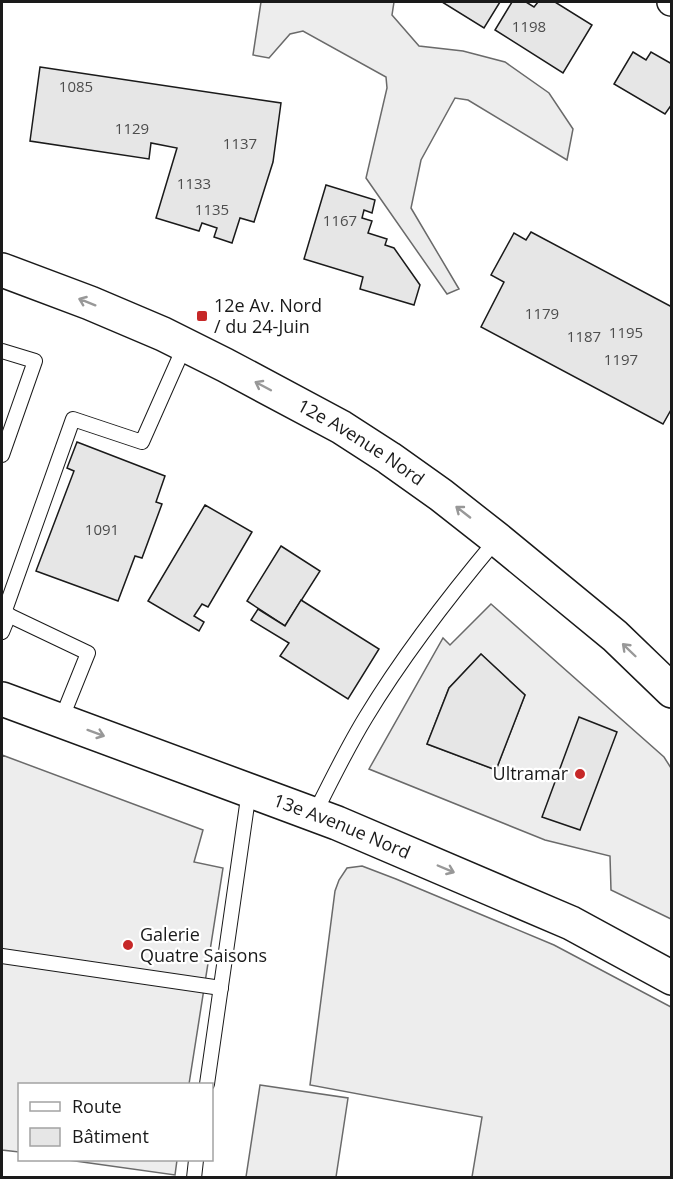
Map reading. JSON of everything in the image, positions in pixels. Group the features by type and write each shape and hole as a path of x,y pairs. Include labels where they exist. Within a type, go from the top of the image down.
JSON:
{"main road":[{"name":"12e Avenue Nord","path":"2,270 90,303 185,345 341,428 390,458 497,538 615,636 672,691"},
{"name":"13e Avenue Nord","path":"2,699 314,814 571,923 672,978"},
{"path":"571,923 672,951"}],"lane":[{"path":"61,720 88,652 4,613 73,419 142,442 185,345"},
{"path":"2,351 35,362 2,454"},
{"path":"314,814 336,770 372,708 450,595 497,538"},
{"path":"2,632 9,615"},
{"path":"207,1083 249,790"},
{"path":"2,956 221,988"},
{"path":"194,1178 196,1161"}],"shaded area":[{"path":"261,2 394,2 392,15 419,46 463,51 505,62 549,93 573,129 567,160 468,100 455,98 421,160 411,208 459,289 447,294 366,178 387,88 386,77 303,31 290,34 269,58 253,55"},
{"path":"491,604 664,757 671,768 671,919 611,890 610,856 545,840 369,769 443,638 450,645","holes":["481,654 525,695 496,770 427,744 449,688"]},
{"name":"Galerie Quatre Saisons","path":"2,755 203,830 194,862 223,868 189,1083 18,1083 18,1152 2,1150"},
{"path":"362,866 554,945 671,1007 671,1177 472,1177 482,1117 310,1085 335,891 347,868"},
{"path":"260,1085 348,1098 336,1177 246,1177"},
{"path":"75,1161 177,1161 175,1175"}],"building":[{"path":"442,2 500,2 484,28"},
{"path":"512,2 526,2 534,7 538,2 555,2 592,25 563,73 495,30"},
{"path":"633,52 646,60 651,52 672,64 672,104 665,114 614,84"},
{"path":"40,67 281,103 273,162 254,222 240,218 232,243 214,237 217,228 202,223 199,231 156,218 177,148 151,143 149,159 30,141"},
{"path":"326,185 375,200 372,213 364,210 362,218 372,221 368,233 387,239 385,245 394,248 420,285 414,305 360,289 363,277 304,259"},
{"path":"531,232 672,307 672,408 663,424 481,327 504,282 491,275 514,233 526,240"},
{"path":"77,442 165,476 156,502 162,504 142,558 135,556 118,601 36,571 74,471 67,468"},
{"path":"205,505 252,532 208,607 202,604 194,616 204,622 199,631 148,601"},
{"path":"281,546 320,571 285,626 247,601"},
{"path":"301,600 379,649 348,699 280,656 289,643 251,620 258,609 285,626"},
{"path":"481,654 525,695 496,770 427,744 449,688"},
{"path":"579,717 617,732 580,830 542,817"}],"place":[{"name":"12e Av. Nord / du 24-Juin","path":"202,316"},
{"name":"Ultramar","path":"580,774"},
{"name":"Galerie Quatre Saisons","path":"128,945"}]}
